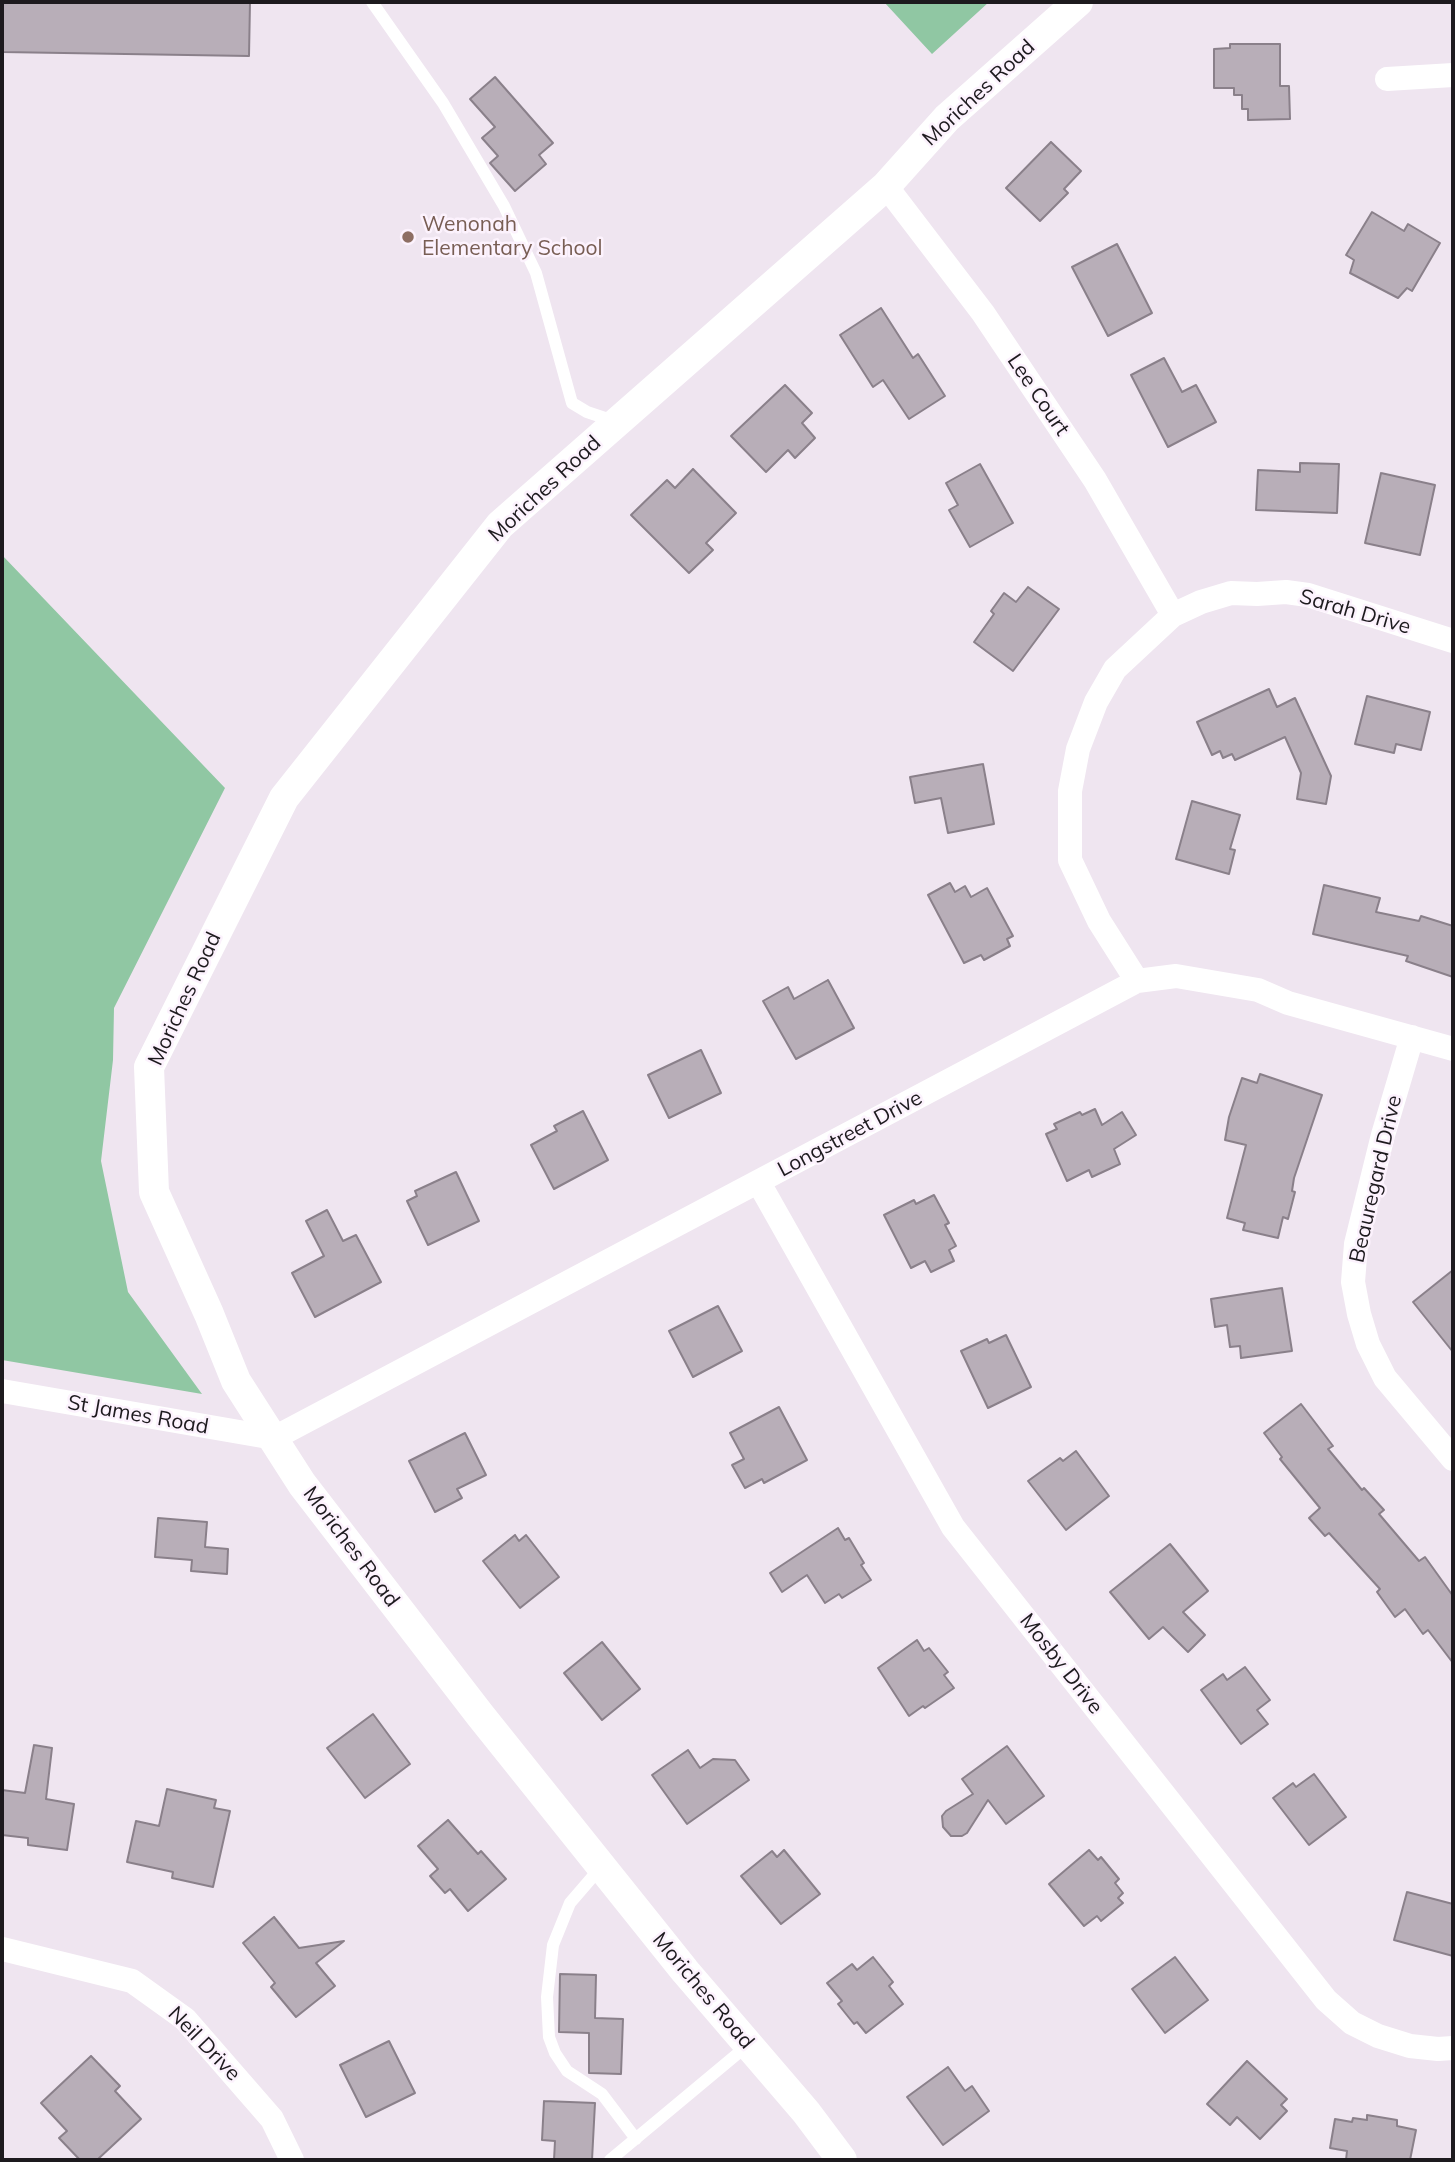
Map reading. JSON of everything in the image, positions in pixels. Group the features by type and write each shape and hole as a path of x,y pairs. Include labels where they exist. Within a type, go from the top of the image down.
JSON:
{"street":[{"name":"Moriches Road","path":"842,2160 806,2112 685,1970 480,1714 310,1495 236,1381 209,1314 153,1192 149,1068 284,798 500,525 887,186 947,118 1078,2"},
{"path":"1387,79 1453,75"},
{"name":"Lee Court","path":"887,186 982,313 1087,469 1173,615"},
{"name":"Sarah Drive","path":"1137,981 1099,922 1070,860 1070,791 1079,749 1096,702 1115,669 1173,615 1201,602 1231,593 1286,592 1308,595 1453,641"},
{"name":"Longstreet Drive","path":"274,1438 1137,981 1176,976 1258,990 1289,1003 1453,1049"},
{"name":"Beauregard Drive","path":"1412,1037 1383,1135 1356,1244 1353,1282 1368,1344 1385,1378 1453,1460"},
{"name":"Mosby Drive","path":"759,1183 953,1527 1326,2000 1352,2023 1378,2036 1410,2046 1453,2048"},
{"name":"St James Road","path":"2,1391 274,1438"},
{"name":"Neil Drive","path":"2,1949 132,1981 185,2018 272,2119 292,2160"}],"lane":[{"path":"372,2 443,103 504,206 536,273 572,403 587,412 618,422"},
{"path":"601,1866 570,1903 554,1945 547,1997 549,2038 567,2071 602,2094 636,2138"},
{"path":"610,2160 748,2045"}],"green space":[{"path":"884,2 989,2 932,54"},
{"path":"2,555 225,788 114,1008 113,1060 101,1161 128,1292 202,1394 2,1360"}],"building":[{"path":"2,2 250,2 249,56 2,52"},
{"path":"1230,44 1280,44 1280,86 1289,86 1290,119 1248,120 1248,109 1242,109 1242,95 1234,95 1234,88 1214,88 1214,49 1230,48"},
{"path":"495,77 553,143 539,155 546,164 515,191 490,163 498,156 482,138 495,127 470,99"},
{"path":"1051,142 1081,171 1064,189 1068,193 1040,221 1006,188"},
{"path":"1372,212 1404,231 1408,224 1440,243 1412,291 1407,288 1398,298 1350,273 1354,260 1346,255"},
{"path":"1117,244 1152,313 1108,336 1072,267"},
{"path":"881,308 913,358 918,354 945,396 909,419 883,380 873,387 840,335"},
{"path":"1164,358 1182,392 1196,385 1216,422 1168,447 1131,375"},
{"path":"785,385 812,413 802,423 815,438 795,458 788,450 766,472 731,436"},
{"path":"1300,463 1339,464 1337,513 1256,510 1258,470 1300,472"},
{"path":"980,464 1013,523 970,547 949,510 958,505 946,483"},
{"path":"693,469 736,513 706,543 713,550 689,573 631,515 667,480 675,488"},
{"path":"1381,473 1435,485 1420,555 1365,543"},
{"path":"1028,587 1059,609 1013,671 974,642 994,614 991,611 1004,593 1016,602"},
{"path":"1269,689 1277,707 1295,698 1331,776 1326,804 1297,799 1301,773 1285,737 1235,760 1232,754 1223,758 1220,751 1212,755 1197,722"},
{"path":"1367,696 1430,712 1421,750 1396,744 1394,753 1355,744"},
{"path":"983,764 994,824 948,833 941,798 915,803 910,777"},
{"path":"1192,801 1240,815 1230,849 1235,850 1229,874 1176,859"},
{"path":"950,883 955,892 965,886 971,897 987,888 1013,936 1007,939 1010,946 984,960 981,955 964,963 928,895"},
{"path":"1324,885 1380,898 1376,912 1419,921 1421,916 1453,926 1453,977 1406,961 1408,956 1313,934"},
{"path":"828,980 854,1028 796,1059 763,1001 788,987 794,999"},
{"path":"701,1050 721,1093 669,1118 648,1075"},
{"path":"1260,1074 1322,1095 1294,1178 1292,1191 1295,1192 1288,1219 1283,1217 1278,1238 1243,1230 1245,1223 1227,1218 1246,1145 1225,1140 1229,1117 1242,1078 1257,1083"},
{"path":"1095,1109 1102,1125 1122,1112 1136,1135 1114,1149 1120,1164 1092,1177 1089,1170 1067,1181 1046,1134 1057,1129 1054,1124 1080,1112 1082,1115"},
{"path":"583,1111 608,1160 554,1189 531,1145 557,1131 554,1126"},
{"path":"456,1172 479,1221 428,1245 407,1201 417,1196 415,1191"},
{"path":"934,1195 949,1223 945,1225 956,1246 949,1250 954,1261 931,1272 925,1261 911,1268 884,1215 914,1200 916,1204"},
{"path":"327,1210 343,1241 356,1235 381,1282 315,1317 292,1273 324,1256 306,1221"},
{"path":"1453,1270 1453,1352 1413,1302"},
{"path":"1282,1288 1292,1351 1241,1358 1240,1346 1230,1347 1227,1325 1215,1327 1211,1299"},
{"path":"718,1306 742,1351 693,1377 669,1331"},
{"path":"1006,1335 1031,1387 988,1408 961,1351 987,1339 989,1343"},
{"path":"1301,1404 1333,1446 1328,1449 1362,1490 1364,1488 1384,1510 1379,1514 1419,1561 1425,1557 1453,1596 1453,1663 1428,1630 1423,1634 1405,1609 1395,1617 1377,1592 1380,1589 1329,1533 1325,1536 1309,1518 1320,1508 1280,1459 1282,1457 1264,1433"},
{"path":"779,1407 807,1460 764,1483 762,1479 745,1488 732,1465 744,1459 730,1433"},
{"path":"465,1433 486,1475 457,1489 462,1498 435,1512 409,1461"},
{"path":"1076,1451 1109,1496 1066,1530 1028,1481 1060,1458 1063,1461"},
{"path":"158,1518 207,1522 205,1547 228,1549 227,1574 191,1571 192,1560 155,1557"},
{"path":"838,1528 845,1540 849,1538 871,1580 842,1598 839,1594 825,1603 807,1575 782,1592 770,1573"},
{"path":"515,1535 519,1541 526,1535 559,1577 520,1608 483,1561"},
{"path":"1170,1544 1208,1591 1183,1612 1205,1635 1188,1652 1163,1627 1149,1639 1110,1592"},
{"path":"917,1640 924,1651 929,1648 948,1672 944,1675 954,1688 909,1716 878,1668"},
{"path":"602,1642 640,1689 602,1720 564,1673"},
{"path":"1245,1667 1270,1700 1257,1710 1268,1724 1241,1744 1201,1690 1223,1674 1227,1680"},
{"path":"373,1714 410,1764 365,1798 327,1748"},
{"path":"34,1745 52,1748 46,1799 74,1804 67,1850 28,1845 28,1838 2,1835 2,1790 25,1793"},
{"path":"1007,1746 1044,1796 1006,1824 988,1800 967,1833 951,1836 943,1827 942,1816 973,1794 962,1779"},
{"path":"688,1750 700,1768 713,1759 735,1760 749,1780 687,1824 652,1775"},
{"path":"1314,1774 1346,1817 1309,1845 1273,1798 1293,1783 1296,1787"},
{"path":"167,1789 216,1800 214,1808 230,1811 213,1887 172,1878 173,1872 127,1862 136,1821 159,1826"},
{"path":"448,1820 478,1854 481,1851 506,1879 468,1911 450,1889 445,1893 430,1876 438,1869 418,1846"},
{"path":"784,1850 820,1894 781,1924 741,1876 772,1851 777,1857"},
{"path":"1089,1850 1098,1860 1101,1857 1119,1879 1115,1883 1123,1893 1118,1898 1123,1903 1101,1921 1097,1916 1084,1926 1049,1884"},
{"path":"1407,1892 1453,1904 1453,1956 1394,1940"},
{"path":"274,1917 299,1948 344,1941 316,1963 335,1986 296,2017 271,1987 275,1983 243,1943"},
{"path":"873,1957 893,1982 889,1986 903,2004 866,2033 857,2022 854,2024 838,2004 842,2001 827,1983 852,1964 857,1970"},
{"path":"1175,1957 1208,2000 1165,2033 1132,1989"},
{"path":"560,1974 596,1975 595,2018 623,2019 621,2074 589,2073 589,2033 559,2032"},
{"path":"389,2041 415,2093 366,2117 340,2065"},
{"path":"91,2056 120,2086 115,2091 141,2119 97,2160 80,2160 59,2138 67,2131 41,2103"},
{"path":"1247,2061 1287,2099 1281,2105 1287,2111 1260,2139 1237,2117 1230,2125 1207,2104"},
{"path":"948,2067 965,2091 972,2086 989,2111 943,2145 907,2097"},
{"path":"544,2101 595,2103 592,2160 554,2160 555,2141 542,2140"},
{"path":"1367,2115 1397,2120 1397,2126 1416,2130 1410,2160 1346,2160 1347,2151 1330,2148 1335,2119 1352,2122 1353,2118 1367,2120"}],"place":[{"name":"Wenonah Elementary School","path":"408,237"}]}
